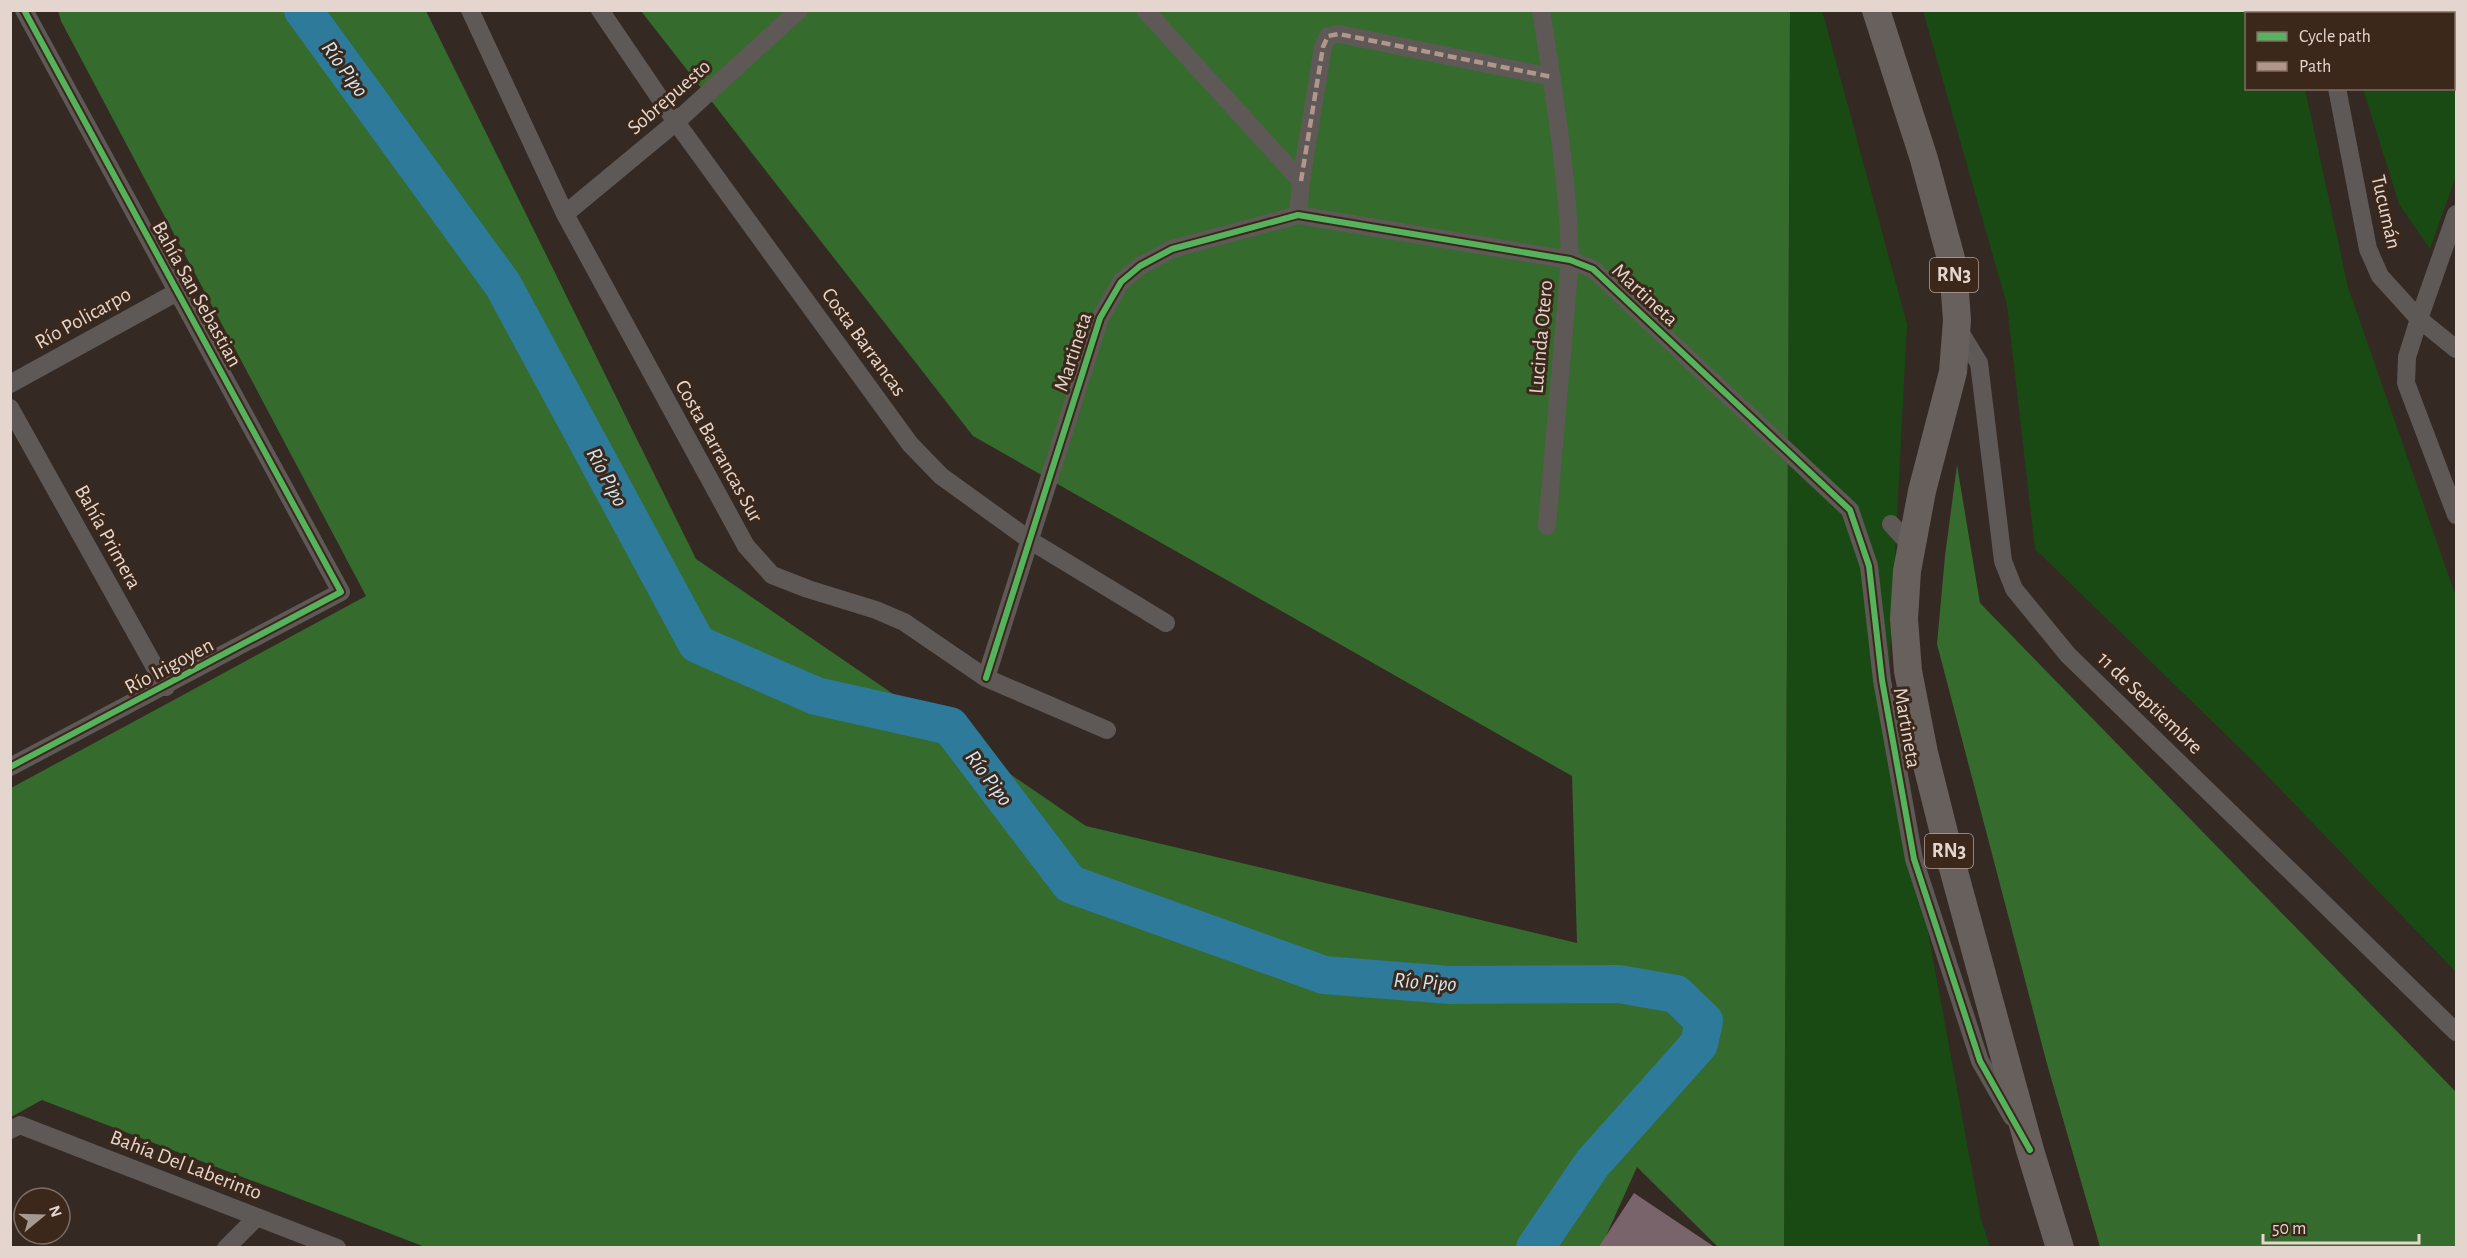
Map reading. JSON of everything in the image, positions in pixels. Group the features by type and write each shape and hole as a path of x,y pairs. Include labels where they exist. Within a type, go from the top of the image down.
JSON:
{"main road":[{"name":"RN3","path":"1876,10 1924,159 1953,266 1956,326 1953,372 1922,490 1907,571 1904,619 1910,683 1924,753 1950,857 2060,1248"}],"street":[{"path":"10,15 18,10"},
{"name":"Bahía San Sebastian","path":"24,10 341,592"},
{"name":"Costa Barrancas Sur","path":"470,10 565,214 746,546 772,575 876,610 904,622 986,678 1107,730"},
{"name":"Costa Barrancas","path":"600,10 676,122 910,444 941,476 1031,541 1166,623"},
{"name":"Sobrepuesto","path":"565,214 676,122 799,10"},
{"path":"1145,10 1301,181"},
{"name":"Lucinda Otero","path":"1541,10 1552,77 1569,227 1570,261 1547,526"},
{"path":"1298,215 1301,181 1323,46 1328,36 1339,34 1552,77"},
{"name":"Tucumán","path":"2338,90 2368,249 2380,276 2419,319 2457,349"},
{"path":"2457,214 2407,357 2406,383 2457,515"},
{"name":"Martineta","path":"986,678 1100,318 1120,282 1140,266 1173,249 1298,215 1570,261 1593,269 1851,510 1869,566 1882,680 1914,859 1980,1061 2031,1150"},
{"name":"Río Policarpo","path":"10,384 177,292"},
{"name":"11 de Septiembre","path":"1956,326 1978,363 2003,561 2014,589 2068,655 2457,1032"},
{"name":"Bahía Primera","path":"10,408 165,687"},
{"path":"1891,524 1911,546"},
{"name":"Río Irigoyen","path":"10,767 341,592"},
{"name":"Bahía Del Laberinto","path":"15,1127 337,1248"},
{"path":"226,1248 258,1217"}],"green space":[{"path":"1822,10 1907,324 1887,710 1981,1219 1990,1247 1784,1248 1790,11"},
{"path":"58,11 426,11 696,559 1086,826 1577,943 1572,776 973,436 641,11 1790,11 1784,1247 1718,1247 1637,1167 1601,1247 425,1247 42,1100 11,1117 11,788 366,596 61,21"},
{"path":"1923,11 2287,11 2245,12 2245,90 2305,90 2348,287 2456,597 2456,972 2256,764 2035,549 2007,305"},
{"path":"2456,11 2456,176 2430,249 2399,204 2363,90 2455,90 2455,12 2339,12"},
{"path":"1957,465 1980,603 2456,1092 2456,1247 2100,1247 2047,1064 1937,644 1945,556"}],"building":[{"path":"1634,1193 1716,1248 1598,1248"}],"waterway":[{"name":"Río Pipo","path":"303,10 503,285 697,644 816,696 950,726 1070,884 1324,975 1450,985 1619,984 1676,994 1704,1021 1699,1044 1592,1164 1535,1248"}],"marked path":[{"path":"1301,181 1323,47 1328,36 1339,34 1552,77"}],"cycle path":[{"path":"10,767 341,592 24,10"},
{"path":"986,678 1100,318 1121,282 1140,266 1172,249 1298,215 1570,260 1593,269 1850,510 1869,566 1882,680 1914,859 1980,1061 2030,1150"}]}
